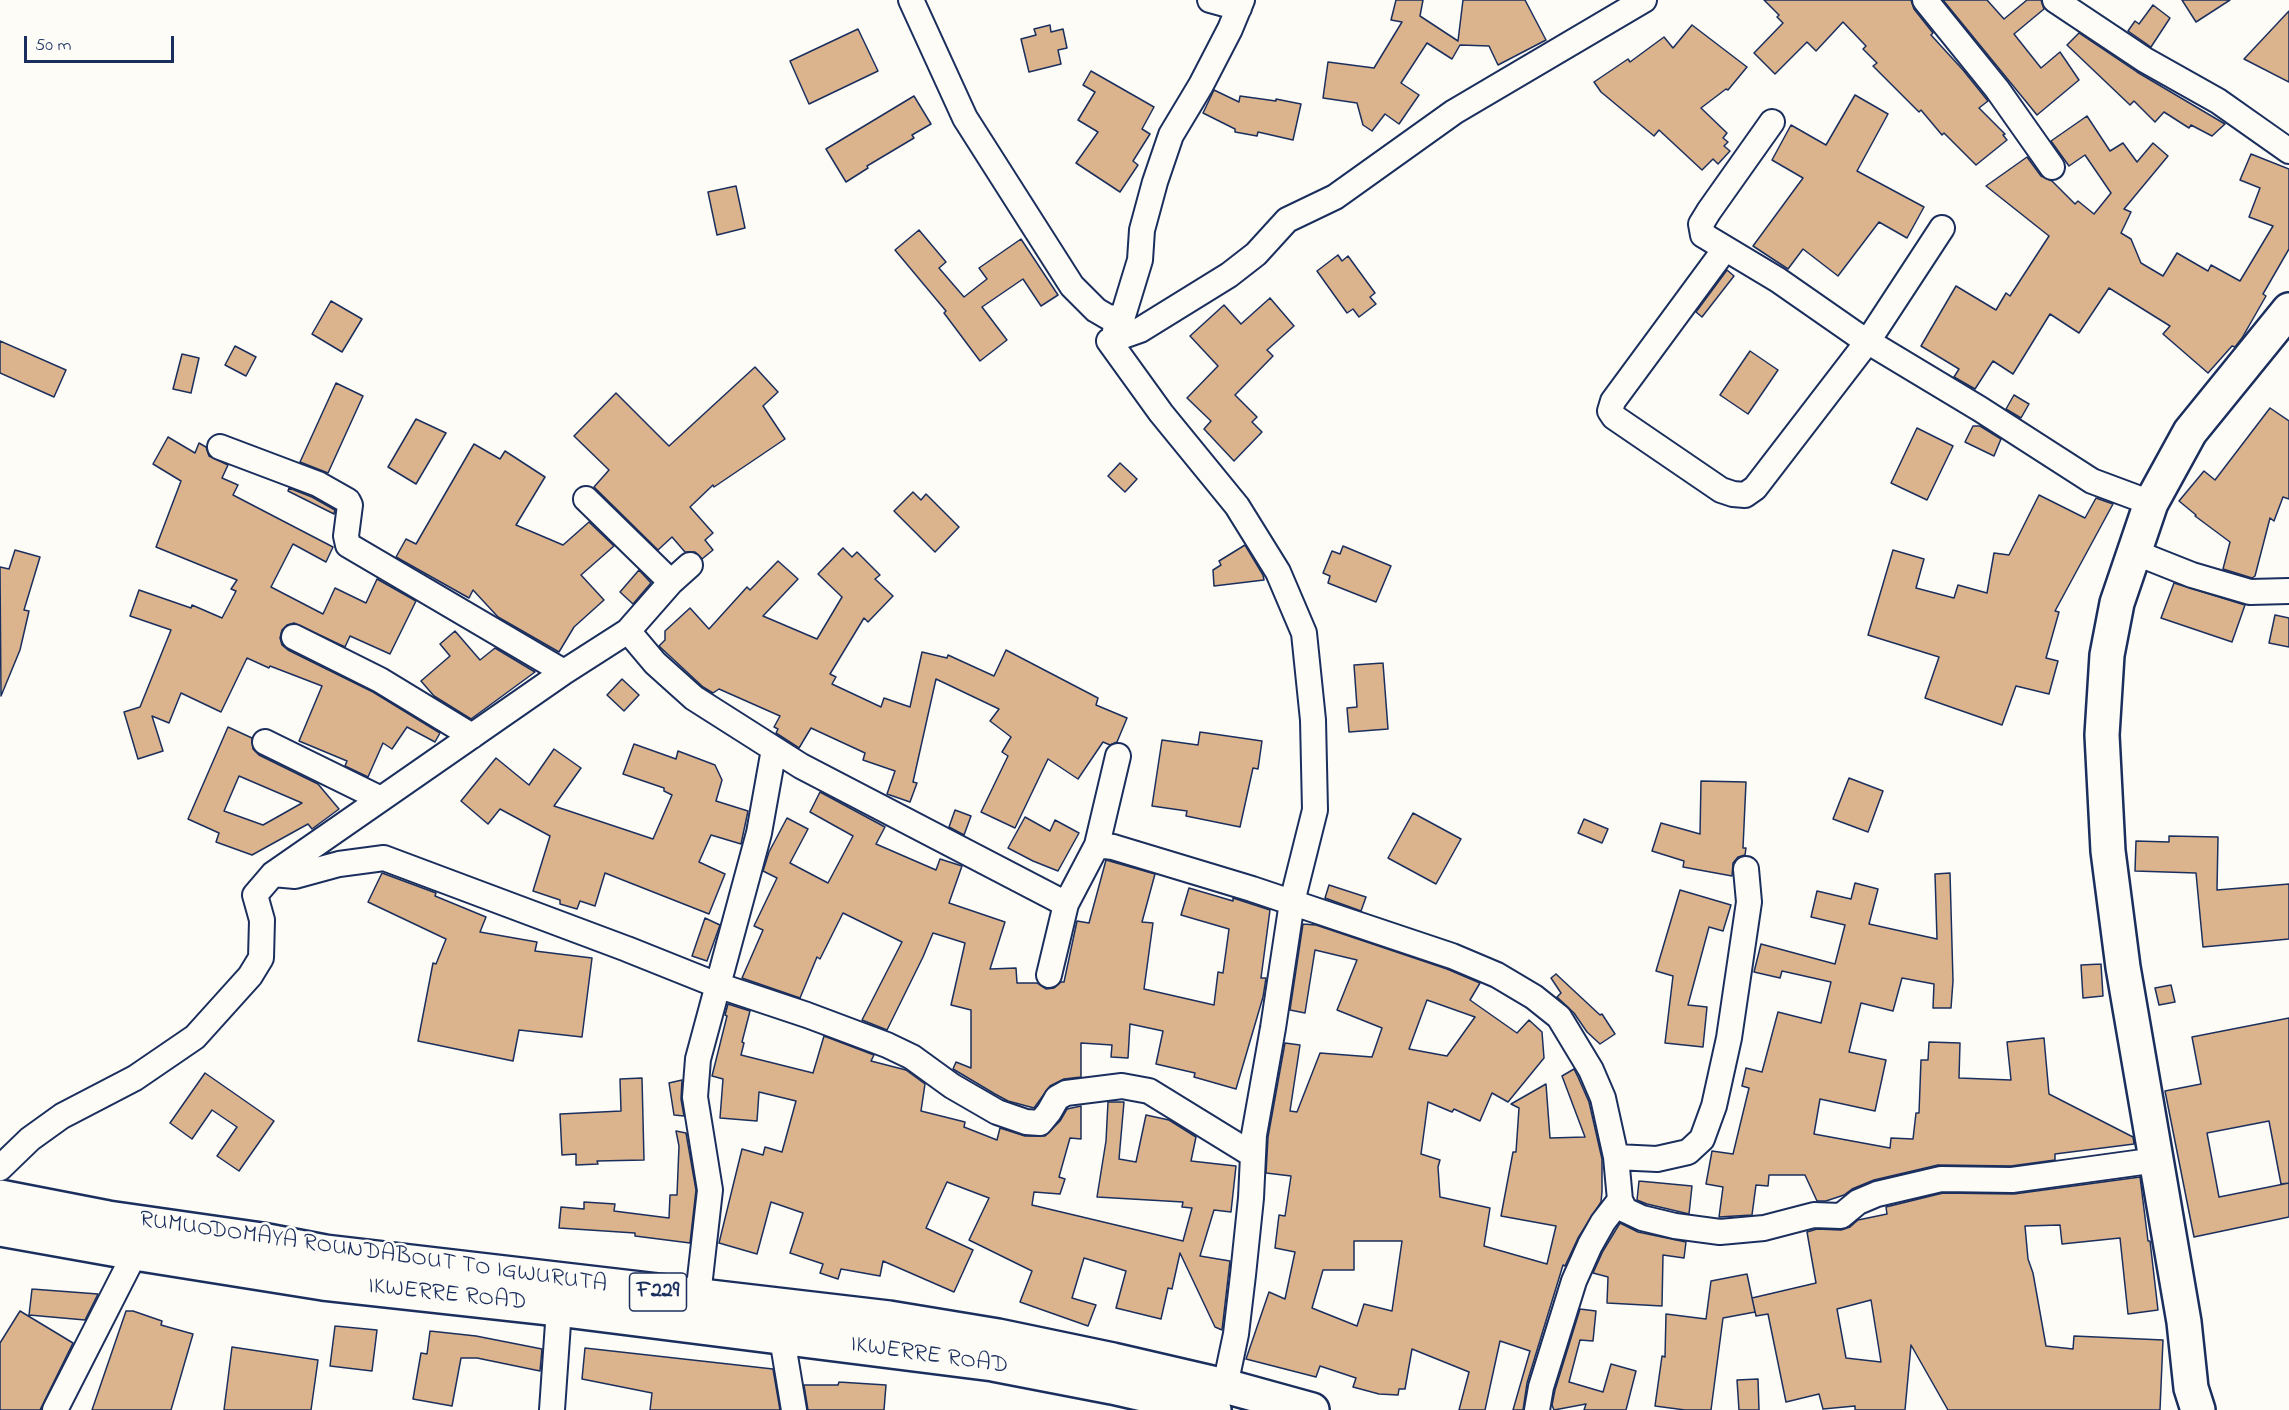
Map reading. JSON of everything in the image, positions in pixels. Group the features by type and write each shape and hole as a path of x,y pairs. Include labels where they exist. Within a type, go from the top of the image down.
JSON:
{"main road":[{"path":"2192,1403 2184,1322 2120,944 2108,851 2102,735 2107,655 2117,603 2151,503 2190,432 2289,310"},
{"name":"RUMUODOMAYA ROUNDABOUT TO IGWURUTA","path":"0,1197 108,1218 262,1240 562,1295 698,1296 889,1318 998,1336 1219,1398 1312,1410"},
{"name":"IKWERRE ROAD","path":"0,1229 135,1253 323,1282 562,1295 782,1338 993,1364 1112,1387 1219,1398"}],"street":[{"path":"911,0 965,118 1072,286 1096,310 1108,317 1122,319"},
{"path":"1109,341 1122,319 1140,260 1142,230 1171,135 1201,85 1241,4 1210,0"},
{"path":"1109,341 1140,330 1229,275 1256,254 1287,220 1335,197 1454,112 1644,0"},
{"path":"1925,0 1997,89 2052,167"},
{"path":"2055,0 2145,60 2218,101 2289,151"},
{"path":"1772,122 1701,224 1703,235 1778,280 1868,341 2092,481 2151,503"},
{"path":"1725,249 1613,401 1610,411 1614,417 1721,490 1745,495 1755,488 1868,341 1942,228"},
{"path":"1109,341 1161,413 1237,506 1278,572 1304,633 1313,720 1315,810 1292,902 1254,1135 1236,1334 1219,1398"},
{"path":"220,447 318,484 348,501 350,505 346,536 348,545 564,672"},
{"path":"586,500 671,582"},
{"path":"2134,552 2192,575 2250,592 2289,591"},
{"path":"0,1168 30,1139 62,1116 135,1078 195,1037 250,976 261,958 261,920 255,895 273,874 564,672 628,631 671,582 690,565"},
{"path":"628,631 655,663 694,698 801,766 1066,904"},
{"path":"294,637 380,680 472,736"},
{"path":"265,742 381,799"},
{"path":"698,1296 710,1190 695,1097 698,1059 759,833 774,749"},
{"path":"1049,975 1066,904 1097,844 1118,756"},
{"path":"1097,844 1292,902 1452,956 1497,975 1534,997 1559,1017 1591,1070 1603,1098 1616,1157 1620,1200 1625,1210 1642,1218 1675,1226 1720,1232 1764,1227 1814,1215 1841,1216 1858,1202 1877,1194 1941,1179 2012,1180 2157,1160"},
{"path":"273,874 295,876 339,864 384,858 717,985 807,1015 886,1045 912,1057 952,1086 997,1112 1026,1122 1040,1123 1049,1113 1057,1098 1066,1093 1122,1086 1149,1090 1253,1155"},
{"path":"1616,1157 1657,1160 1688,1152 1702,1139 1714,1106 1729,1038 1749,902 1746,869"},
{"path":"1537,1410 1541,1387 1574,1281 1603,1222 1620,1200"},
{"path":"55,1410 135,1253"},
{"path":"552,1410 562,1295"},
{"path":"782,1338 794,1410"}],"building":[{"path":"1396,0 1423,0 1420,16 1458,41 1463,0 1525,0 1546,40 1498,65 1489,46 1460,45 1452,59 1427,43 1401,83 1419,95 1399,124 1385,114 1372,131 1363,125 1357,103 1323,98 1328,62 1374,68 1402,22 1391,20"},
{"path":"1764,0 1911,0 1914,9 1933,33 1931,35 1988,101 1979,108 2005,134 2003,135 2007,140 1976,165 1944,133 1942,135 1921,110 1919,112 1873,66 1877,63 1863,49 1866,46 1843,22 1816,51 1807,42 1775,74 1754,53 1783,23 1777,17 1779,15"},
{"path":"1943,0 1987,0 2004,19 2027,0 2041,0 2044,9 2014,34 2041,68 2060,52 2079,80 2037,115"},
{"path":"2182,0 2230,0 2196,22"},
{"path":"2153,5 2170,18 2151,47 2128,31 2135,21 2139,24"},
{"path":"2289,11 2289,82 2244,59"},
{"path":"1050,25 1051,32 1063,29 1067,48 1058,50 1061,64 1029,72 1021,39 1036,35 1034,29"},
{"path":"1692,25 1747,67 1728,90 1726,89 1701,108 1727,133 1723,138 1728,142 1724,146 1730,151 1718,164 1713,159 1702,170 1659,130 1654,136 1601,92 1594,82 1628,59 1630,62 1664,37 1673,48"},
{"path":"858,29 878,71 809,104 790,61"},
{"path":"2079,33 2137,72 2225,124 2212,136 2191,125 2189,128 2164,112 2155,122 2134,101 2130,105 2067,45"},
{"path":"1091,71 1154,107 1142,129 1150,134 1133,161 1138,165 1120,192 1076,163 1098,132 1078,120 1095,92 1083,85"},
{"path":"1214,90 1239,102 1240,96 1301,104 1293,140 1258,132 1257,136 1235,132 1235,129 1203,113"},
{"path":"1855,95 1888,114 1857,171 1924,207 1907,238 1879,222 1838,276 1803,249 1788,269 1753,246 1803,178 1772,160 1791,125 1826,145"},
{"path":"914,96 931,124 912,135 914,138 867,166 868,168 846,182 826,149"},
{"path":"2087,116 2110,151 2123,143 2137,162 2153,143 2168,156 2124,209 2131,212 2121,233 2131,239 2141,263 2163,276 2177,253 2208,271 2211,265 2240,281 2273,226 2249,217 2260,188 2240,180 2251,154 2289,169 2289,249 2263,294 2266,296 2242,338 2208,373 2163,334 2170,326 2109,288 2079,333 2050,314 2013,374 1993,361 1975,389 1954,377 1959,369 1921,346 1956,286 1996,310 2006,293 2010,296 2049,236 1986,186 2027,157 2041,176 2052,181 2075,204 2078,201 2094,214 2111,193 2085,155 2069,166 2051,141"},
{"path":"736,186 745,228 717,235 708,192"},
{"path":"919,230 946,262 939,268 964,297 987,279 979,268 1021,239 1058,295 1041,306 1023,279 982,307 1007,340 980,361 944,313 946,311 895,250"},
{"path":"1338,255 1342,261 1348,256 1375,293 1370,297 1376,304 1359,317 1353,309 1347,313 1317,271"},
{"path":"1727,270 1734,276 1702,317 1696,312"},
{"path":"1270,298 1294,326 1267,350 1273,356 1235,395 1257,417 1252,422 1262,432 1234,461 1204,429 1211,421 1187,398 1218,366 1190,336 1224,305 1241,324"},
{"path":"331,301 362,319 342,352 312,334"},
{"path":"0,341 66,370 54,397 0,373"},
{"path":"235,346 256,357 246,376 225,365"},
{"path":"1750,351 1778,370 1748,414 1720,395"},
{"path":"182,354 199,358 191,393 173,389"},
{"path":"755,367 778,392 763,406 785,439 714,487 713,485 690,507 713,533 705,540 713,550 702,559 695,552 685,552 672,537 658,550 594,487 609,470 574,436 616,393 669,446"},
{"path":"336,383 363,396 328,473 300,462"},
{"path":"2014,395 2029,404 2021,418 2006,409"},
{"path":"2270,408 2289,421 2289,499 2283,497 2274,521 2270,518 2255,576 2252,578 2223,569 2230,542 2179,501 2204,471 2215,480"},
{"path":"416,419 446,433 416,484 388,467"},
{"path":"1973,426 1980,426 2001,439 1994,456 1965,442"},
{"path":"1917,428 1953,446 1927,500 1891,483"},
{"path":"168,437 195,453 199,443 206,447 209,456 228,465 222,478 238,485 233,495 333,547 326,562 293,544 271,587 323,614 335,588 366,603 377,579 416,601 390,654 350,636 345,647 294,623 282,630 280,638 282,645 288,650 373,692 440,733 435,742 407,727 392,749 383,743 368,777 345,766 347,761 299,741 322,686 247,658 221,712 181,693 169,723 152,716 163,751 138,759 124,712 140,707 171,630 130,616 139,590 191,608 192,605 222,618 236,591 231,589 237,580 156,547 181,481 153,464"},
{"path":"474,444 500,459 505,451 545,477 516,525 563,545 589,522 614,546 581,575 604,600 574,627 559,652 498,617 473,590 469,598 396,557 406,539 416,544"},
{"path":"1120,463 1137,479 1125,492 1108,476"},
{"path":"289,488 312,497 335,510 334,514 288,491"},
{"path":"913,492 921,500 926,494 959,527 935,552 894,511"},
{"path":"2039,495 2085,518 2096,498 2113,504 2055,611 2059,612 2046,658 2058,661 2049,694 2016,686 2002,725 1925,698 1939,657 1868,635 1893,550 1924,559 1916,588 1954,598 1958,585 1987,593 1994,553 2009,555"},
{"path":"1245,545 1264,580 1214,586 1213,570 1221,565 1219,561"},
{"path":"1343,546 1391,566 1376,602 1328,583 1330,576 1323,573 1332,551 1340,554"},
{"path":"843,548 852,557 857,552 880,575 875,579 893,596 868,622 864,618 830,674 836,677 832,684 881,707 884,698 910,707 922,652 947,658 948,655 994,676 1006,650 1098,698 1096,705 1127,718 1117,742 1110,745 1103,742 1078,779 1048,759 1015,828 981,812 1008,756 1002,752 1011,737 990,721 999,709 936,679 913,782 917,783 910,802 887,794 895,771 863,760 865,753 811,728 799,748 776,733 778,729 774,727 780,716 719,689 713,693 703,687 659,646 665,640 665,631 690,608 709,629 747,587 750,590 778,561 798,579 763,616 817,639 842,597 818,574"},
{"path":"15,550 40,557 24,610 29,611 20,650 1,696 0,567 9,569"},
{"path":"639,570 651,583 633,604 620,592"},
{"path":"2174,583 2245,605 2232,642 2161,618"},
{"path":"2275,615 2289,618 2289,647 2269,643"},
{"path":"455,631 480,660 495,648 535,672 471,719 434,696 421,681 450,656 440,644"},
{"path":"1383,663 1388,729 1349,732 1347,708 1357,707 1354,665"},
{"path":"622,679 639,695 624,711 607,695"},
{"path":"228,727 252,738 253,749 259,755 318,784 339,809 312,829 308,824 252,855 216,842 219,833 188,819","holes":["239,776 302,803 263,825 224,811"]},
{"path":"1200,732 1262,741 1258,769 1253,768 1240,827 1186,816 1187,811 1152,806 1162,740 1198,745"},
{"path":"634,744 676,759 678,751 715,765 722,780 716,801 748,811 741,844 711,835 699,862 725,874 709,914 605,873 595,906 580,901 577,909 560,904 560,900 533,891 550,836 500,809 488,824 461,801 496,758 529,785 554,749 581,768 554,806 653,839 672,795 664,791 664,788 623,774"},
{"path":"1849,778 1883,791 1868,832 1833,819"},
{"path":"1701,781 1746,782 1743,848 1746,848 1745,855 1738,857 1733,863 1732,876 1683,867 1684,861 1652,851 1661,823 1700,834"},
{"path":"820,792 885,827 876,844 936,870 940,859 962,866 949,903 1005,922 990,969 1016,968 1017,983 1037,983 1046,989 1054,988 1064,982 1077,921 1089,923 1106,860 1155,874 1142,922 1153,923 1144,989 1214,1005 1218,972 1223,973 1229,929 1181,915 1189,888 1233,901 1233,898 1270,910 1261,978 1266,978 1263,997 1236,1089 1194,1077 1195,1073 1156,1064 1163,1031 1130,1024 1128,1058 1111,1057 1112,1045 1081,1043 1081,1077 1064,1079 1050,1086 1034,1108 1008,1101 953,1069 956,1062 971,1068 971,1010 951,1005 965,943 933,933 887,1030 862,1020 902,942 843,913 820,959 817,957 800,998 742,978 763,930 754,926 777,878 763,871 769,852 787,818 808,829 790,863 828,883 853,836 810,812"},
{"path":"955,810 971,816 964,835 949,827"},
{"path":"1413,813 1461,839 1436,884 1388,858"},
{"path":"1025,817 1050,831 1055,820 1079,833 1058,871 1008,848"},
{"path":"1584,819 1608,829 1602,843 1578,833"},
{"path":"2169,836 2218,837 2217,890 2289,884 2289,939 2203,947 2196,873 2135,871 2136,841 2169,842"},
{"path":"382,873 436,893 435,896 486,917 480,932 537,942 535,951 592,958 582,1037 519,1030 513,1061 418,1041 433,963 436,964 446,939 368,902"},
{"path":"1950,873 1953,981 1951,1008 1933,1008 1934,984 1902,978 1893,1011 1861,1003 1849,1052 1886,1060 1875,1111 1820,1099 1814,1134 1890,1148 1891,1138 1913,1139 1916,1113 1919,1113 1921,1060 1928,1060 1929,1042 1960,1043 1959,1078 2011,1080 2007,1042 2044,1038 2049,1094 2133,1137 2134,1144 2055,1154 2055,1160 2011,1166 1938,1165 1874,1180 1826,1201 1817,1201 1805,1175 1769,1175 1768,1186 1756,1185 1752,1215 1719,1217 1723,1187 1706,1184 1712,1151 1733,1154 1749,1088 1742,1086 1746,1068 1762,1072 1778,1012 1821,1023 1831,982 1782,971 1780,978 1754,972 1761,944 1835,964 1845,925 1811,917 1817,891 1851,899 1855,883 1878,889 1869,924 1937,939 1935,874"},
{"path":"1329,885 1366,897 1361,911 1325,898"},
{"path":"1680,890 1731,905 1723,931 1709,927 1688,1005 1707,1007 1703,1047 1665,1043 1673,976 1656,971"},
{"path":"705,918 720,925 707,961 692,956"},
{"path":"1303,924 1316,925 1447,969 1480,983 1470,1000 1517,1033 1529,1020 1542,1032 1544,1058 1508,1102 1492,1093 1480,1121 1454,1109 1452,1112 1428,1102 1421,1154 1440,1160 1438,1167 1440,1197 1490,1208 1484,1246 1547,1264 1556,1226 1501,1216 1513,1152 1516,1152 1519,1108 1511,1104 1546,1084 1550,1138 1585,1137 1562,1076 1574,1069 1589,1102 1602,1159 1601,1202 1578,1238 1565,1266 1563,1265 1527,1383 1523,1410 1513,1410 1530,1351 1500,1341 1485,1410 1459,1410 1469,1372 1412,1349 1405,1389 1399,1389 1398,1395 1379,1394 1353,1387 1356,1378 1320,1366 1316,1377 1246,1359 1269,1292 1285,1299 1295,1252 1275,1248 1279,1215 1285,1216 1291,1176 1266,1173 1268,1137 1285,1043 1300,1045 1290,1111 1297,1112 1320,1053 1372,1057 1382,1028 1337,1010 1357,960 1315,950 1305,1013 1290,1010","holes":["1427,1000 1475,1017 1447,1056 1409,1049","1354,1241 1402,1241 1392,1311 1364,1304 1357,1326 1312,1308 1323,1270 1354,1270"]},
{"path":"2101,964 2103,996 2083,998 2081,965"},
{"path":"1556,974 1600,1015 1602,1014 1615,1034 1600,1044 1587,1032 1574,1013 1557,997 1561,993 1551,978"},
{"path":"2171,985 2175,1002 2159,1005 2155,988"},
{"path":"728,1004 750,1011 741,1055 813,1073 824,1036 874,1055 871,1061 906,1070 925,1084 921,1111 965,1122 964,1127 997,1140 1000,1128 1025,1136 1045,1136 1060,1121 1067,1109 1081,1106 1081,1139 1070,1138 1059,1177 1065,1179 1060,1194 1034,1192 1032,1205 1183,1241 1192,1208 1182,1207 1183,1202 1097,1197 1106,1141 1108,1102 1124,1102 1119,1159 1136,1162 1146,1115 1169,1120 1196,1137 1191,1161 1236,1166 1231,1212 1214,1210 1200,1256 1230,1261 1222,1330 1215,1327 1180,1253 1172,1289 1168,1288 1161,1319 1116,1308 1126,1271 1084,1258 1072,1298 1096,1305 1088,1326 1020,1302 1032,1271 969,1240 989,1198 947,1182 926,1228 973,1250 954,1292 883,1261 880,1276 841,1269 838,1279 820,1273 823,1264 790,1253 803,1213 771,1202 757,1254 719,1243 742,1149 763,1155 765,1147 782,1152 796,1101 759,1092 757,1121 720,1118 723,1079 712,1076"},
{"path":"2289,1018 2289,1183 2289,1217 2194,1237 2165,1091 2201,1084 2192,1037","holes":["2269,1121 2281,1184 2289,1183 2219,1197 2207,1133"]},
{"path":"205,1073 274,1121 239,1171 217,1156 237,1127 212,1110 192,1139 170,1123"},
{"path":"642,1078 644,1160 597,1161 598,1164 576,1165 576,1154 562,1155 560,1114 621,1111 620,1079"},
{"path":"682,1080 681,1099 684,1116 674,1115 669,1083"},
{"path":"676,1131 686,1133 696,1190 690,1243 635,1236 635,1233 559,1228 561,1207 584,1209 584,1202 615,1204 614,1211 669,1218 670,1195 677,1195 679,1146"},
{"path":"2140,1177 2158,1310 2128,1314 2120,1238 2062,1244 2060,1225 2025,1226 2028,1259 2033,1273 2046,1346 2073,1349 2074,1336 2163,1340 2160,1410 1948,1410 1911,1345 1905,1410 1855,1410 1855,1406 1823,1409 1819,1394 1786,1402 1768,1314 1756,1316 1752,1298 1816,1283 1807,1232 1817,1229 1841,1230 1850,1227 1858,1220 1887,1214 1886,1207 1943,1193 2014,1194","holes":["1871,1300 1881,1362 1846,1358 1837,1309"]},
{"path":"1639,1181 1692,1186 1689,1214 1637,1200"},
{"path":"1620,1223 1638,1232 1686,1242 1684,1258 1663,1255 1662,1306 1607,1303 1608,1277 1593,1273"},
{"path":"1747,1274 1755,1312 1723,1318 1711,1410 1685,1410 1655,1406 1662,1356 1665,1357 1666,1314 1706,1319 1711,1281"},
{"path":"32,1289 98,1294 85,1320 29,1315"},
{"path":"1580,1309 1596,1311 1593,1341 1580,1340 1569,1382 1603,1392 1611,1364 1636,1371 1626,1410 1584,1410 1586,1404 1554,1410 1552,1405 1555,1390"},
{"path":"20,1311 73,1343 40,1410 0,1410 0,1343"},
{"path":"126,1311 133,1311 162,1321 161,1325 193,1334 171,1410 92,1410"},
{"path":"335,1326 377,1330 372,1371 330,1366"},
{"path":"430,1331 476,1336 542,1349 540,1371 477,1358 461,1358 452,1406 413,1399 421,1353 427,1354"},
{"path":"232,1347 318,1360 311,1410 224,1410"},
{"path":"585,1348 773,1369 780,1410 650,1410 652,1393 582,1379"},
{"path":"1758,1379 1759,1410 1739,1410 1737,1380"},
{"path":"839,1382 886,1385 884,1410 808,1410 804,1385 838,1385"}]}
